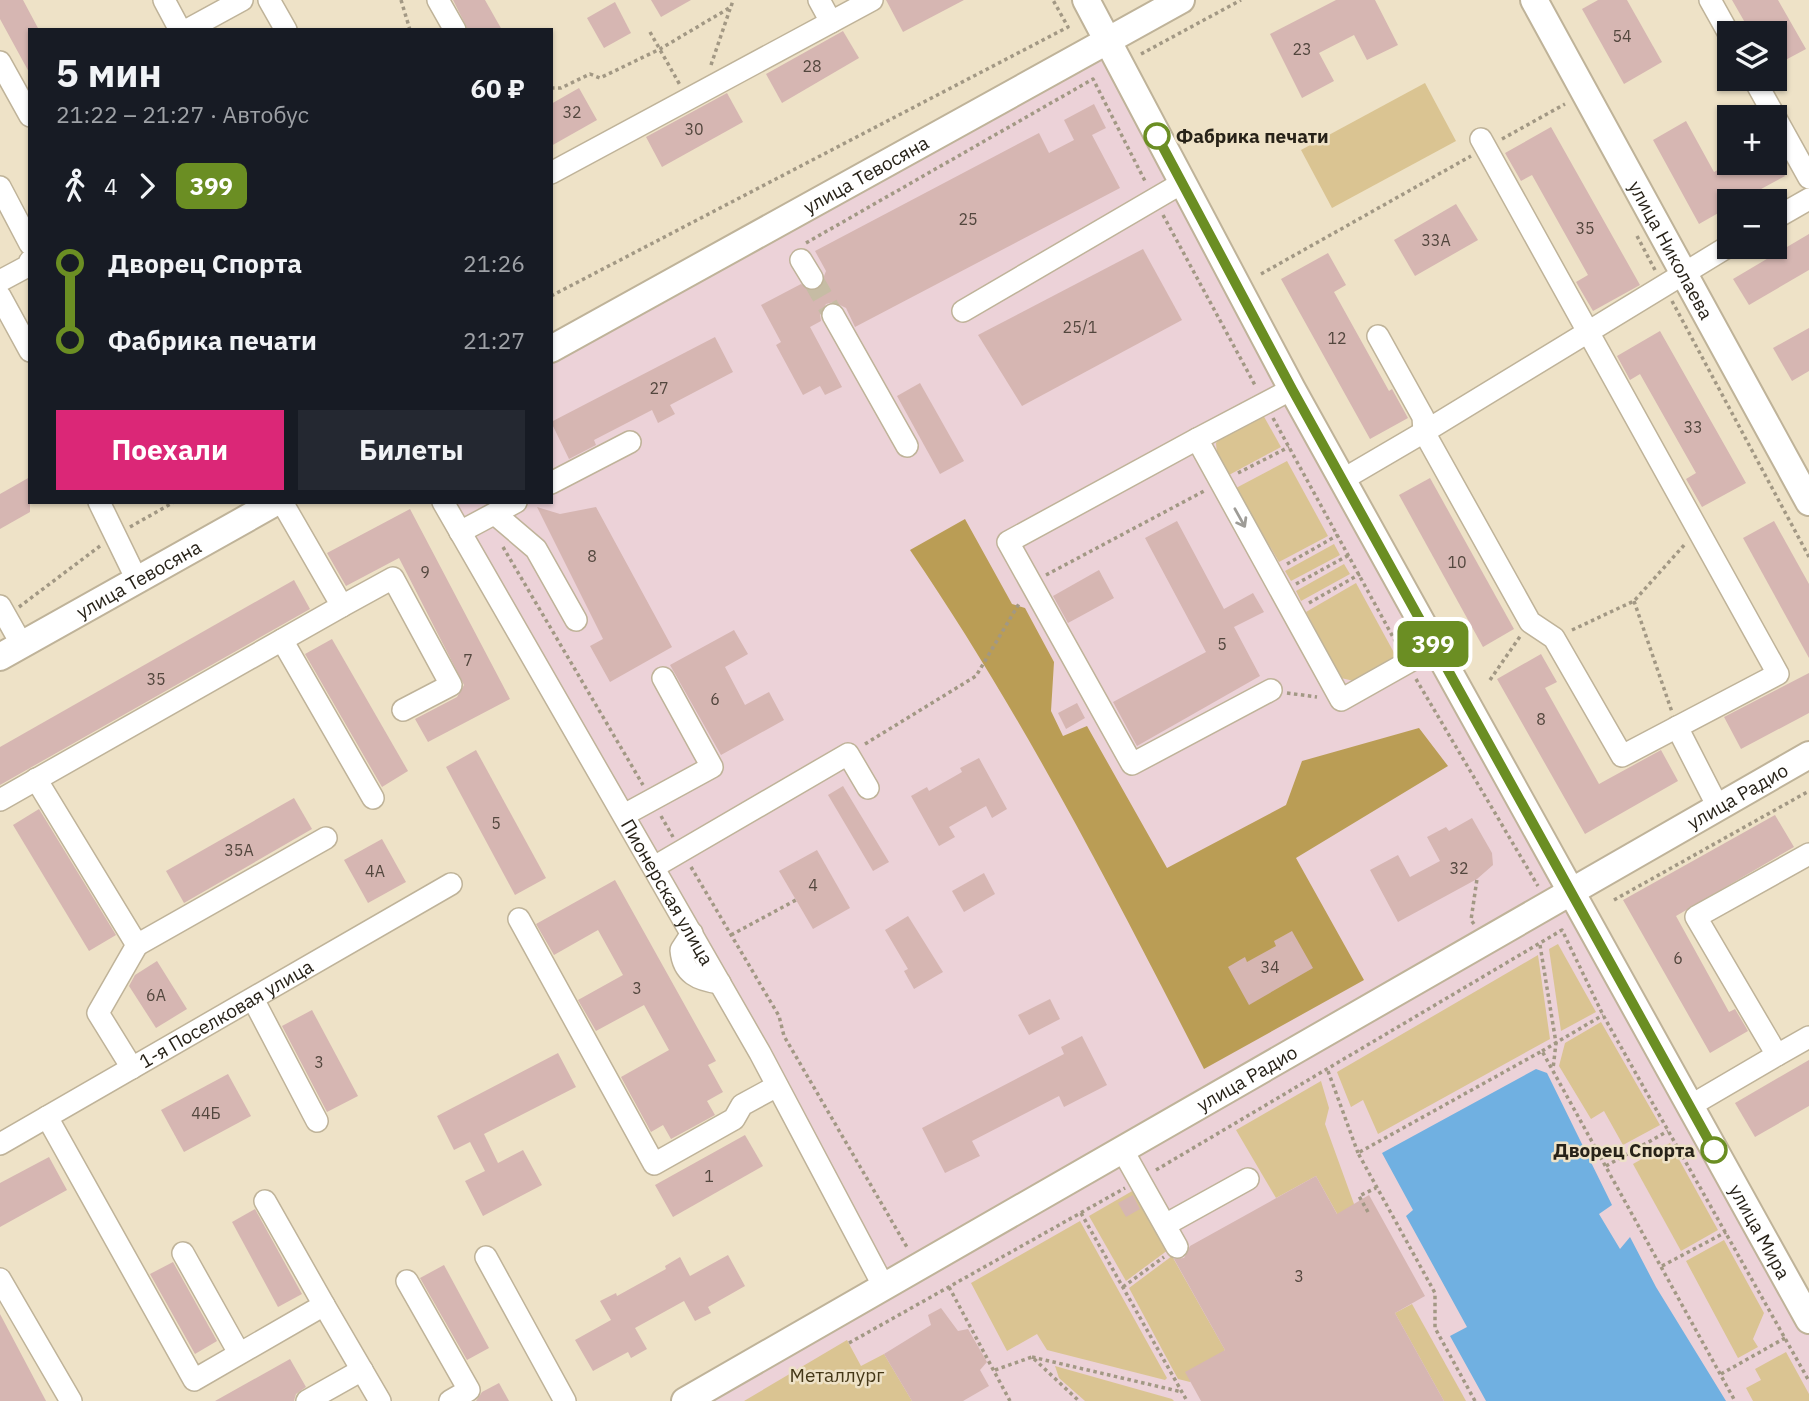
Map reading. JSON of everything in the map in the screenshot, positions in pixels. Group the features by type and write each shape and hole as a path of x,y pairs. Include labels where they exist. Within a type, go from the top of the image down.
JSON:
{"main road":[{"name":"улица Мира","path":"1086,0 1292,389 1809,1320"},
{"name":"улица Тевосяна","path":"553,348 1181,0"},
{"name":"улица Николаева","path":"1534,0 1809,502"},
{"name":"улица Тевосяна","path":"11,651 272,504"},
{"name":"улица Радио","path":"685,1401 1809,755"}],"street":[{"path":"164,0 179,28"},
{"path":"191,28 242,0"},
{"path":"269,0 285,28"},
{"path":"438,0 454,28"},
{"path":"819,0 831,22"},
{"path":"553,172 872,0"},
{"path":"1710,0 1722,21"},
{"path":"0,62 28,112"},
{"path":"1761,91 1809,178"},
{"path":"1378,335 1423,417 1424,432 1530,622 1554,638 1622,756 1778,674 1483,144"},
{"path":"963,311 1182,183"},
{"path":"0,187 28,240"},
{"path":"1787,212 1809,199"},
{"path":"1342,480 1717,253"},
{"path":"798,255 812,278"},
{"path":"0,281 28,266"},
{"path":"0,296 28,347"},
{"path":"833,315 907,446"},
{"path":"1271,690 1132,764 1008,542 1292,389"},
{"path":"1197,439 1341,700 1435,647"},
{"path":"553,482 630,442"},
{"path":"100,504 137,580"},
{"path":"283,504 342,607"},
{"name":"Пионерская улица","path":"444,504 692,933 884,1287"},
{"path":"460,532 512,504"},
{"path":"491,516 536,549 576,620"},
{"path":"0,800 393,578 451,685 403,710"},
{"path":"4,611 11,651"},
{"path":"282,640 373,799"},
{"path":"624,815 712,767 663,678"},
{"path":"1677,727 1718,807"},
{"path":"654,867 849,754 868,788"},
{"path":"36,779 137,945"},
{"path":"132,1068 98,1013 137,945 326,838"},
{"path":"1777,1055 1696,917 1809,854"},
{"name":"1-я Поселковая улица","path":"0,1144 451,884"},
{"path":"519,919 654,1164 734,1119 742,1105 777,1086"},
{"path":"253,999 317,1121"},
{"path":"1690,1106 1809,1037"},
{"path":"47,1117 194,1380 324,1305"},
{"path":"1123,1151 1177,1247"},
{"path":"1165,1225 1248,1179"},
{"path":"265,1201 380,1401"},
{"path":"183,1253 239,1353"},
{"path":"486,1257 565,1401"},
{"path":"0,1279 71,1401"},
{"path":"407,1281 469,1390 450,1401"},
{"path":"307,1401 362,1370"}],"path":[{"path":"401,0 409,28"},
{"path":"695,95 733,0"},
{"path":"553,295 1068,27 1054,0"},
{"path":"1141,54 1241,0"},
{"path":"553,88 561,88 590,74 600,78 660,49 731,8"},
{"path":"650,32 695,95"},
{"path":"798,255 1093,79 1154,199 1407,663 1539,888"},
{"path":"1261,274 1483,144 1565,104"},
{"path":"1220,483 1289,447"},
{"path":"4,611 115,535 170,504"},
{"path":"491,516 652,801 779,1016 784,1036 911,1254"},
{"path":"1554,638 1634,601 1698,529"},
{"path":"1270,573 1338,535"},
{"path":"1280,592 1349,555"},
{"path":"1292,613 1360,574"},
{"path":"1634,601 1677,727"},
{"path":"1490,680 1530,622"},
{"path":"1271,690 1341,700"},
{"path":"1614,900 1809,791"},
{"path":"1475,925 1471,920 1477,879"},
{"path":"731,935 796,900"},
{"path":"849,1343 1328,1071 1562,930 1603,1015 1809,1381"},
{"path":"1539,945 1556,1043 1553,1071"},
{"path":"1358,1153 1603,1015"},
{"path":"1542,1051 1735,1401"},
{"path":"1328,1071 1358,1153 1435,1293 1435,1328 1475,1401"},
{"path":"1606,1166 1669,1130"},
{"path":"1368,1212 1359,1196 1377,1187"},
{"path":"1081,1213 1187,1401"},
{"path":"1662,1266 1726,1232"},
{"path":"1123,1287 1177,1247"},
{"path":"949,1287 1010,1401"},
{"path":"1721,1374 1785,1338"},
{"path":"995,1370 1032,1357 1182,1392"},
{"path":"1032,1357 1079,1401"}],"shaded area":[{"path":"1106,41 1809,1320 1809,1401 685,1401 883,1287 444,504 553,504 553,348"},
{"path":"965,519 1012,604 1025,608 1054,662 1051,711 1063,736 1087,726 1167,868 1286,805 1302,761 1419,728 1448,766 1296,858 1364,980 1204,1069 1029,740 910,550"}],"green space":[{"path":"1425,83 1456,141 1332,208 1301,150"},
{"path":"1262,413 1281,447 1229,475 1217,454 1216,443 1221,436"},
{"path":"1287,461 1328,536 1279,562 1236,488"},
{"path":"1334,544 1340,555 1291,581 1285,571"},
{"path":"1344,564 1350,574 1301,601 1296,591"},
{"path":"1356,583 1398,660 1358,682 1341,678 1306,612"},
{"path":"1558,944 1596,1012 1561,1031 1549,949"},
{"path":"1538,955 1550,1039 1378,1134 1363,1100 1351,1107 1337,1072"},
{"path":"1601,1022 1660,1125 1623,1145 1604,1111 1591,1119 1559,1066 1565,1043"},
{"path":"1321,1081 1329,1108 1325,1124 1354,1204 1355,1246 1316,1176 1276,1198 1236,1130"},
{"path":"1670,1143 1718,1230 1681,1251 1633,1164"},
{"path":"1134,1190 1168,1250 1126,1281 1089,1216"},
{"path":"1080,1221 1167,1378 1165,1380 1047,1350 1037,1334 1007,1351 971,1283"},
{"path":"1724,1240 1764,1313 1753,1339 1758,1347 1738,1358 1686,1261"},
{"path":"1172,1256 1225,1350 1190,1382 1178,1379 1129,1288"},
{"path":"1412,1304 1466,1401 1444,1401 1395,1313"},
{"name":"Металлург","path":"847,1340 861,1366 884,1354 912,1401 744,1401"},
{"path":"1786,1352 1809,1394 1809,1401 1753,1401 1746,1388 1761,1380 1755,1369"},
{"path":"1055,1366 1174,1401 1085,1401 1059,1378"}],"water":[{"path":"1536,1069 1547,1073 1612,1205 1599,1214 1620,1249 1630,1237 1656,1287 1726,1401 1486,1401 1450,1336 1467,1327 1406,1216 1413,1210 1382,1153"}],"building":[{"path":"0,0 23,0 38,28 28,28 28,70 0,19"},
{"path":"453,0 485,0 501,28 467,28"},
{"path":"651,0 691,0 661,17"},
{"path":"886,0 964,0 903,32"},
{"path":"1336,0 1375,0 1398,45 1367,60 1354,35 1319,53 1334,81 1302,98 1270,34"},
{"path":"1598,0 1627,0 1662,62 1624,84 1582,9"},
{"path":"1732,0 1778,0 1806,49 1787,59 1787,21 1744,21"},
{"path":"615,2 631,33 604,48 587,18"},
{"path":"843,31 859,58 782,103 766,74"},
{"path":"579,88 597,120 553,145 553,103"},
{"path":"727,93 743,122 662,167 646,137"},
{"path":"1094,104 1106,128 1092,135 1120,188 855,327 846,308 834,302 826,304 820,314 821,321 810,327 842,387 825,395 820,386 803,395 776,345 781,342 761,305 801,284 812,291 819,289 826,271 815,251 1039,133 1049,153 1074,140 1064,120"},
{"path":"1686,121 1714,172 1717,170 1717,175 1785,176 1761,189 1717,189 1717,214 1699,224 1653,140"},
{"path":"1551,127 1640,285 1593,311 1576,282 1588,275 1532,175 1521,181 1505,153"},
{"path":"1456,204 1478,240 1415,276 1394,240"},
{"path":"1809,234 1809,270 1749,305 1733,279 1767,259 1787,259 1787,247"},
{"path":"1143,249 1182,320 1022,406 978,335"},
{"path":"1328,253 1346,285 1334,292 1389,391 1392,389 1408,418 1370,439 1281,279"},
{"path":"1809,328 1809,371 1792,381 1773,348"},
{"path":"1660,331 1746,483 1702,507 1686,479 1696,473 1640,374 1630,380 1617,356"},
{"path":"715,337 733,372 670,405 675,414 658,423 652,410 594,440 596,445 569,459 553,421"},
{"path":"920,383 964,461 940,474 897,396"},
{"path":"28,478 30,512 0,529 0,494"},
{"path":"1430,478 1514,629 1483,647 1399,495"},
{"path":"537,507 560,514 596,507 672,647 610,682 590,646 603,639"},
{"path":"410,509 510,699 428,742 415,719 457,697 464,685 399,558 346,586 327,553"},
{"path":"1177,521 1224,609 1253,593 1264,612 1234,627 1260,676 1137,746 1113,702 1206,652 1145,538"},
{"path":"1774,521 1809,584 1809,658 1743,538"},
{"path":"1099,570 1114,598 1068,623 1053,596"},
{"path":"294,580 310,609 0,785 0,747"},
{"path":"734,630 748,654 725,667 745,705 769,692 784,720 721,755 670,665"},
{"path":"332,639 408,771 382,787 305,654"},
{"path":"1541,654 1557,682 1545,688 1599,784 1661,750 1678,781 1585,834 1497,679"},
{"path":"1809,673 1809,713 1741,749 1724,717"},
{"path":"1077,703 1085,718 1066,729 1058,713"},
{"path":"476,750 546,878 515,895 446,767"},
{"path":"979,758 1007,809 992,818 986,806 949,827 955,837 939,846 911,796 927,787 929,791 962,772 960,768"},
{"path":"843,786 889,862 873,871 828,795"},
{"path":"294,798 312,829 184,903 166,871"},
{"path":"39,809 116,935 89,951 13,825"},
{"path":"1775,815 1794,847 1676,916 1729,1012 1735,1009 1748,1031 1710,1053 1623,900"},
{"path":"1472,818 1492,853 1493,865 1477,879 1398,922 1370,870 1398,855 1410,877 1440,861 1427,837 1446,827 1449,831"},
{"path":"382,839 406,882 368,903 344,860"},
{"path":"817,850 850,908 813,929 779,871"},
{"path":"984,873 995,894 964,912 952,891"},
{"path":"615,880 716,1061 708,1065 723,1092 707,1101 715,1115 671,1139 663,1125 651,1132 621,1077 669,1050 644,1005 596,1031 578,1000 623,975 598,930 554,955 536,924"},
{"path":"908,916 943,972 914,989 904,971 908,969 885,930"},
{"path":"1292,931 1313,968 1249,1005 1228,967 1245,957 1247,962 1276,946 1274,941"},
{"path":"157,961 187,1009 156,1028 129,986 135,975"},
{"path":"1050,999 1060,1019 1029,1035 1018,1015"},
{"path":"312,1010 358,1096 327,1112 282,1026"},
{"path":"1082,1036 1107,1085 1064,1107 1059,1096 972,1141 980,1156 945,1173 922,1128 1064,1054 1061,1047"},
{"path":"558,1053 576,1087 484,1134 498,1163 523,1150 542,1185 483,1216 465,1181 485,1171 470,1142 454,1150 437,1116"},
{"path":"1809,1060 1809,1106 1755,1137 1735,1103"},
{"path":"228,1074 251,1116 184,1152 161,1110"},
{"path":"745,1135 763,1166 673,1217 655,1185"},
{"path":"49,1157 67,1190 0,1227 0,1183"},
{"path":"1316,1176 1337,1214 1369,1195 1425,1296 1395,1313 1444,1401 1201,1401 1185,1372 1225,1350 1174,1259 1184,1258 1190,1246"},
{"path":"1133,1195 1140,1209 1126,1217 1118,1203"},
{"path":"255,1209 302,1294 278,1307 232,1222"},
{"path":"728,1255 745,1286 708,1307 711,1313 695,1321 684,1301 635,1328 647,1349 631,1358 628,1352 593,1371 575,1340 611,1320 600,1301 616,1293 617,1296 666,1269 665,1266 680,1257 690,1276"},
{"path":"173,1262 217,1341 195,1354 150,1274"},
{"path":"444,1265 489,1348 467,1360 420,1278"},
{"name":"Металлург","path":"941,1308 958,1331 968,1329 987,1362 980,1370 989,1386 963,1401 912,1401 884,1354 931,1325 928,1315"},
{"path":"0,1314 46,1401 0,1401"},
{"path":"290,1359 306,1387 296,1394 294,1401 215,1401"},
{"path":"499,1383 509,1401 476,1401 482,1392"}],"tunnel":[{"path":"812,278 833,315"}],"bus line":[{"name":"399","path":"1157,136 1292,389 1714,1150"}],"place":[{"name":"Фабрика печати","path":"1157,136"},
{"name":"Дворец Спорта","path":"1714,1150"}]}
